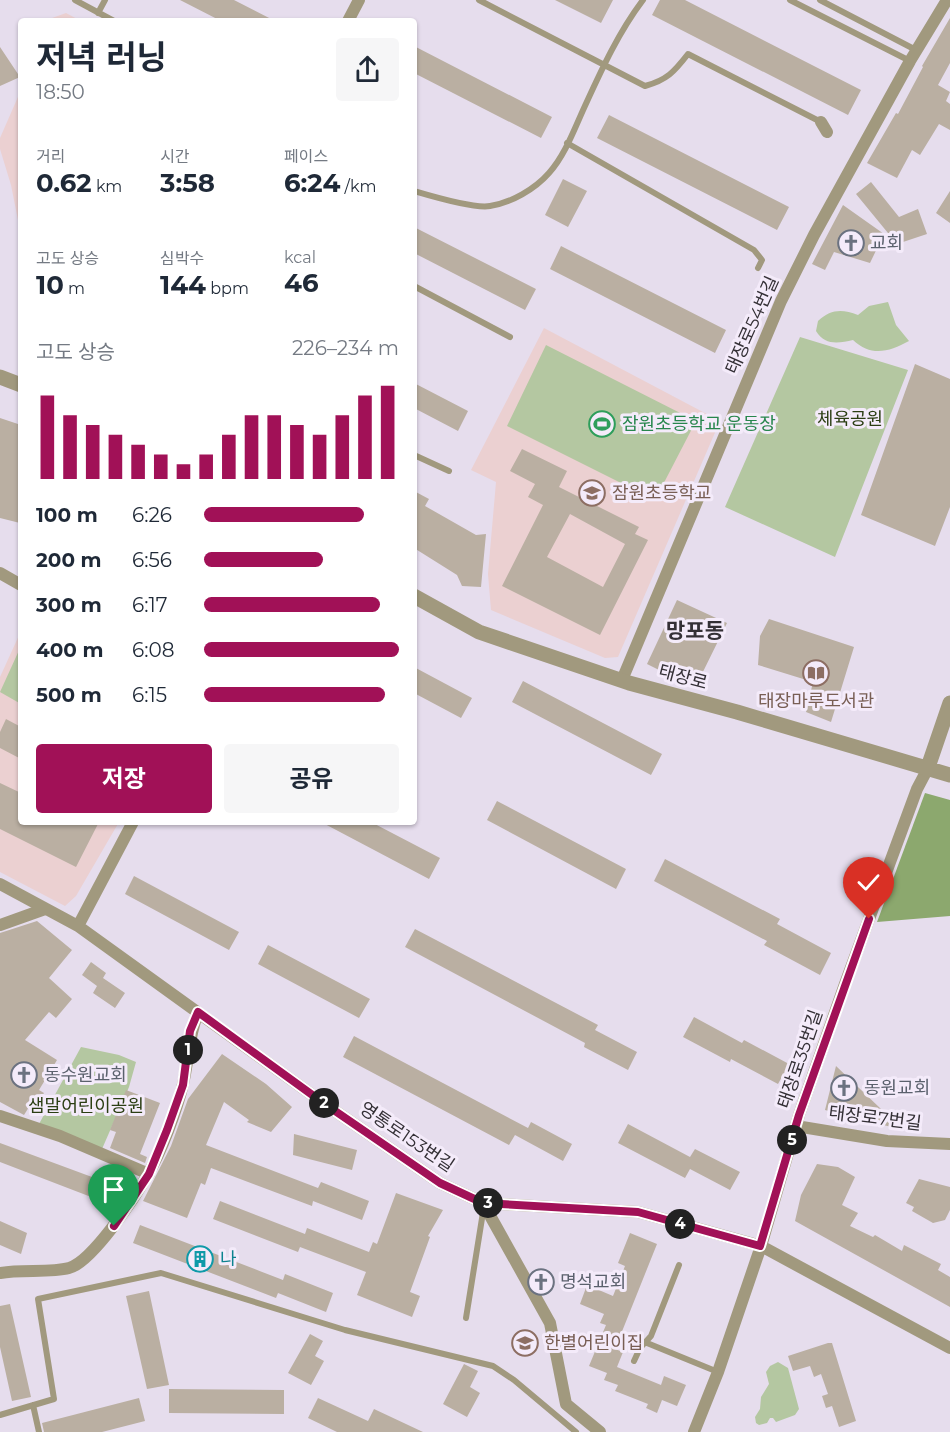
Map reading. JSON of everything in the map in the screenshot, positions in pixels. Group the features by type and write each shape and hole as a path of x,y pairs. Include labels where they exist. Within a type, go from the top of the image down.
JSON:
{"street":[{"path":"349,18 358,0"},
{"name":"태장로54번길","path":"622,680 781,301 814,235 913,56 947,0"},
{"path":"0,377 18,384"},
{"path":"0,573 18,583"},
{"name":"태장로","path":"417,598 479,632 622,680 950,775"},
{"path":"927,770 950,703"},
{"name":"태장로35번길","path":"694,1432 718,1372 760,1246 796,1126 845,984 917,789 927,770"},
{"path":"78,926 131,825"},
{"name":"영통로153번길","path":"0,884 78,926 322,1102 440,1183 484,1204 638,1212 760,1246 950,1348"},
{"path":"0,925 45,909"},
{"path":"0,1273 69,1268 84,1260 114,1226 149,1174 183,1085 190,1031 198,1012"},
{"path":"0,1116 60,1136 149,1174"},
{"name":"태장로7번길","path":"796,1126 887,1141 950,1144"},
{"path":"484,1204 550,1323 566,1404 600,1432"}],"lane":[{"path":"75,0 108,18"},
{"path":"98,13 105,0"},
{"path":"479,0 645,86 662,81 688,54 824,127"},
{"path":"417,192 451,201 489,207 520,196 549,173 567,143 604,65 633,13 643,0"},
{"path":"790,0 913,56"},
{"path":"820,0 913,56"},
{"path":"567,143 754,250 762,260 758,268"},
{"path":"417,288 510,337"},
{"path":"417,456 449,471"},
{"path":"466,1318 484,1204"},
{"path":"634,1361 640,1348 651,1336 679,1265"},
{"path":"0,1415 54,1399 38,1299 160,1274 345,1330 493,1366 514,1380 576,1432"},
{"path":"647,1343 718,1372"},
{"path":"33,1405 39,1432"}],"shaded area":[{"path":"66,13 75,18 52,18"},
{"path":"18,97 18,220 11,185 0,149 0,138"},
{"name":"잠원초등학교","path":"544,328 720,421 618,657 605,658 491,610 488,574 496,482 471,470"},
{"path":"18,638 18,825 117,825 76,896 65,906 0,872 0,677"}],"green space":[{"path":"888,302 896,325 909,341 894,348 873,351 853,340 828,341 816,331 818,321 832,312 842,311 858,315 869,306"},
{"name":"체육공원","path":"800,337 908,370 835,557 725,507"},
{"name":"잠원초등학교 운동장","path":"546,345 696,421 655,500 507,426"},
{"path":"18,653 18,702 0,692"},
{"path":"925,793 950,800 950,916 877,922"},
{"name":"샘말어린이공원","path":"81,1047 119,1055 136,1062 129,1087 102,1149 39,1124"},
{"path":"778,1362 788,1368 799,1409 795,1415 776,1422 770,1418 767,1423 759,1425 755,1417 760,1409 761,1397 769,1384 766,1372 770,1366"}],"building":[{"path":"180,0 234,0 269,18 215,18"},
{"path":"555,0 613,0 601,23"},
{"path":"660,0 685,0 861,90 848,115 652,15"},
{"path":"950,18 950,63 938,85 950,92 946,101 950,104 950,130 939,124 920,155 912,150 897,178 867,163 896,113 898,114"},
{"path":"0,47 18,74 18,78 0,86"},
{"path":"417,48 552,117 541,138 417,75"},
{"path":"609,115 789,207 777,230 597,138"},
{"path":"563,179 587,191 568,227 545,215"},
{"path":"871,182 899,217 918,209 927,234 897,244 856,194"},
{"path":"950,191 950,223 936,213"},
{"name":"교회","path":"843,205 884,234 870,263 834,252 825,270 812,264"},
{"path":"417,229 536,289 525,310 417,255"},
{"path":"561,246 726,330 715,353 550,269"},
{"path":"915,364 950,379 950,507 935,546 861,515"},
{"path":"417,385 468,411 458,431 417,410"},
{"path":"0,418 18,424 18,522 0,518"},
{"path":"522,449 567,471 559,487 639,527 635,534 648,540 600,635 502,586 543,505 528,497 535,484 510,471","holes":["570,514 625,544 603,587 547,557"]},
{"path":"417,493 429,499 425,506 476,535 486,534 481,587 462,586 457,575 417,550"},
{"path":"677,600 727,623 695,688 647,664"},
{"name":"태장마루도서관","path":"769,619 854,647 831,722 806,712 813,682 758,665 760,636"},
{"path":"417,669 472,698 461,718 417,695"},
{"path":"523,681 662,754 651,775 512,702"},
{"path":"6,719 18,725 18,757 0,748 0,732"},
{"path":"0,783 18,792 18,825 97,825 76,867 0,829"},
{"path":"497,801 626,869 616,889 487,820"},
{"path":"327,825 377,825 440,858 429,879"},
{"path":"665,859 780,919 777,924 831,953 820,975 764,945 767,941 654,881"},
{"path":"134,876 239,932 229,950 125,894"},
{"path":"37,921 72,950 49,978 72,999 56,1018 49,1012 25,1040 57,1060 39,1090 44,1093 34,1109 29,1107 24,1115 0,1102 0,933"},
{"path":"415,929 598,1025 595,1030 637,1052 628,1070 584,1047 585,1043 405,947"},
{"path":"268,945 370,999 359,1018 258,964"},
{"path":"91,962 106,973 103,978 125,993 115,1008 93,993 97,986 82,975"},
{"path":"694,1017 742,1043 744,1040 789,1064 778,1084 683,1037"},
{"path":"354,1036 528,1128 531,1122 572,1144 563,1161 515,1135 509,1145 343,1057"},
{"path":"222,1054 266,1084 292,1107 271,1132 247,1122 249,1120 224,1102 206,1145 318,1188 321,1182 369,1201 362,1220 313,1201 312,1206 211,1168 205,1185 201,1183 187,1218 143,1201 171,1146 188,1099"},
{"name":"동원교회","path":"836,1066 903,1130 825,1110"},
{"path":"126,1090 160,1103 140,1154 147,1157 145,1163 110,1148 116,1132 110,1130"},
{"path":"628,1124 690,1157 695,1149 740,1172 730,1190 690,1169 685,1178 618,1143"},
{"path":"294,1134 357,1150 352,1170 293,1155"},
{"path":"0,1143 119,1187 112,1205 0,1162"},
{"path":"817,1164 838,1167 855,1177 842,1205 858,1213 850,1226 873,1237 875,1235 902,1251 904,1245 941,1264 938,1270 950,1277 950,1307 795,1221 801,1195"},
{"path":"919,1179 950,1187 950,1210 945,1220 933,1223 912,1211 914,1207 906,1203"},
{"path":"396,1193 443,1210 428,1236 430,1237 410,1292 420,1296 412,1317 357,1295 366,1272 300,1247 298,1252 213,1219 220,1201 305,1234 307,1228 369,1252 373,1242 377,1244"},
{"path":"0,1221 27,1233 21,1254 0,1245"},
{"name":"나","path":"140,1225 283,1280 285,1274 333,1293 326,1312 278,1293 276,1298 133,1243"},
{"path":"630,1233 657,1244 615,1349 623,1352 617,1367 661,1385 664,1376 686,1385 677,1406 662,1400 657,1413 646,1408 648,1404 615,1391 618,1385 604,1380 607,1373 589,1366 606,1325 600,1323 604,1314 580,1304 587,1285 613,1296 625,1266 618,1263"},
{"path":"149,1291 169,1385 147,1389 126,1296"},
{"path":"10,1304 31,1397 12,1401 0,1347 0,1306"},
{"path":"310,1334 323,1341 315,1356 324,1361 311,1385 288,1373"},
{"path":"832,1343 856,1421 839,1427 832,1406 826,1408 822,1396 828,1394 821,1374 814,1377 810,1366 793,1371 788,1356"},
{"path":"464,1364 478,1371 470,1387 480,1393 467,1417 443,1404"},
{"path":"169,1389 284,1390 284,1414 169,1413"},
{"path":"139,1398 145,1421 102,1432 44,1432 42,1423"},
{"path":"318,1398 368,1421 374,1409 423,1432 337,1432 308,1418"}],"place":[{"name":"교회","path":"851,243"},
{"name":"잠원초등학교 운동장","path":"602,424"},
{"name":"잠원초등학교","path":"592,493"},
{"name":"태장마루도서관","path":"816,673"},
{"name":"동수원교회","path":"24,1075"},
{"name":"동원교회","path":"844,1088"},
{"name":"나","path":"200,1259"},
{"name":"명석교회","path":"541,1282"},
{"name":"한별어린이집","path":"525,1343"}],"district":[{"name":"망포동","path":"695,631"}],"route":[{"path":"114,1226 149,1174 167,1130 183,1085 190,1031 198,1012 322,1102 440,1183 483,1203 638,1212 760,1246 799,1115 869,919"}]}
